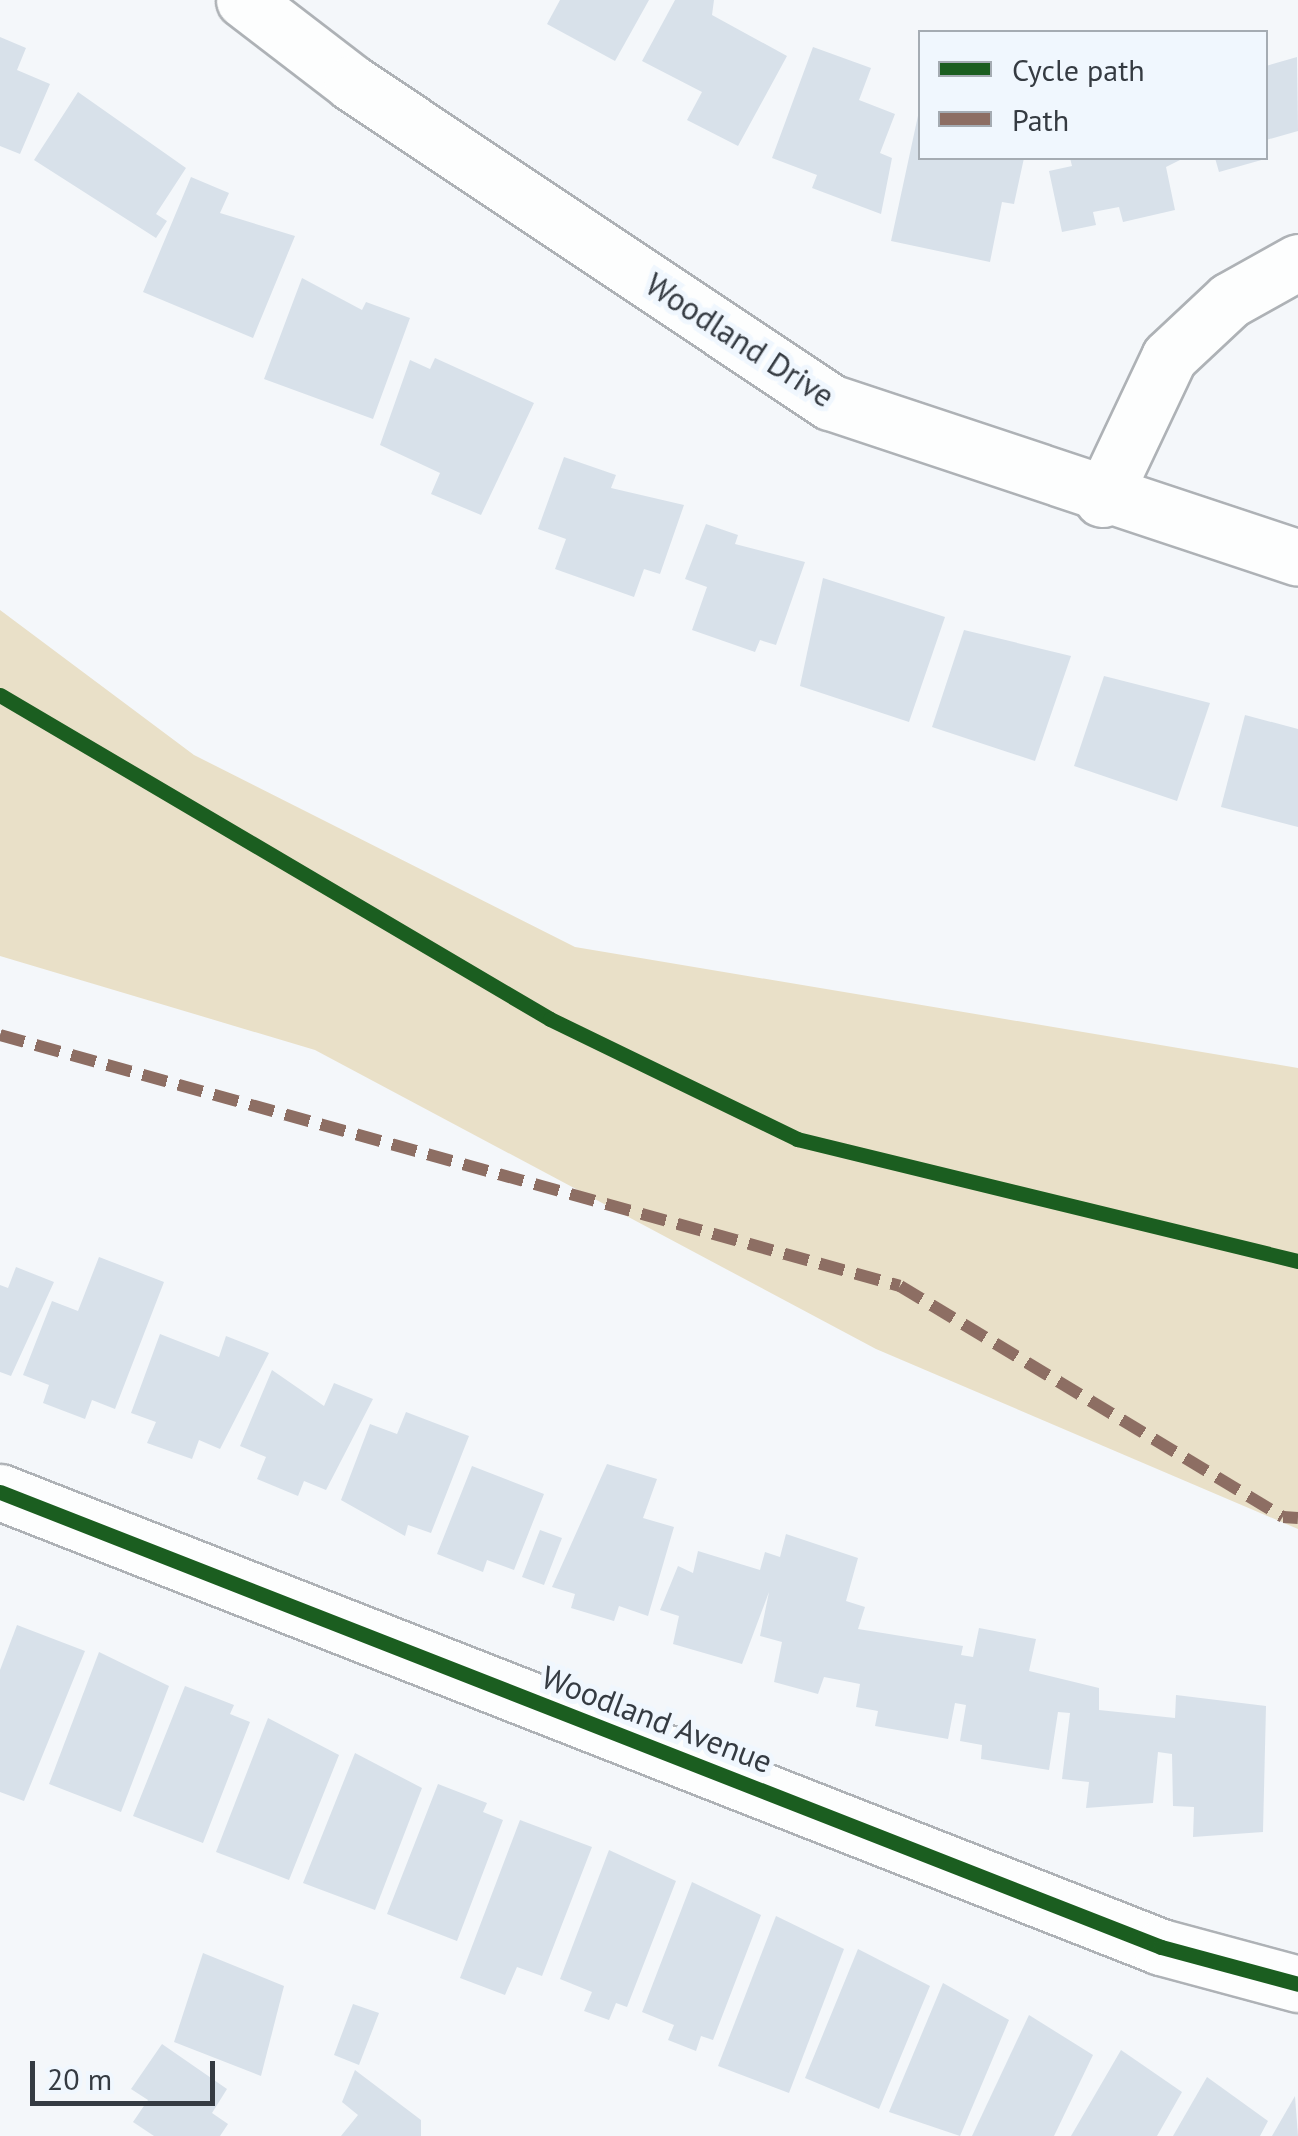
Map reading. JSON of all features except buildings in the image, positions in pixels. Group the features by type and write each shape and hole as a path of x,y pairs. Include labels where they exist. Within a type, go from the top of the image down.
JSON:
{"street":[{"name":"Woodland Drive","path":"244,0 352,83 830,402 1102,498 1298,558"},
{"path":"1102,498 1170,357 1230,300 1298,262"},
{"name":"Woodland Avenue","path":"0,1492 1162,1947 1298,1984"}],"shaded area":[{"path":"0,610 194,755 575,947 1298,1068 1298,1529 876,1349 315,1050 0,956"}],"marked path":[{"path":"0,1035 900,1286 1283,1517 1298,1518"}],"cycle path":[{"path":"0,695 550,1019 797,1139 1298,1261"},
{"path":"0,1492 1161,1947 1298,1984"}]}
